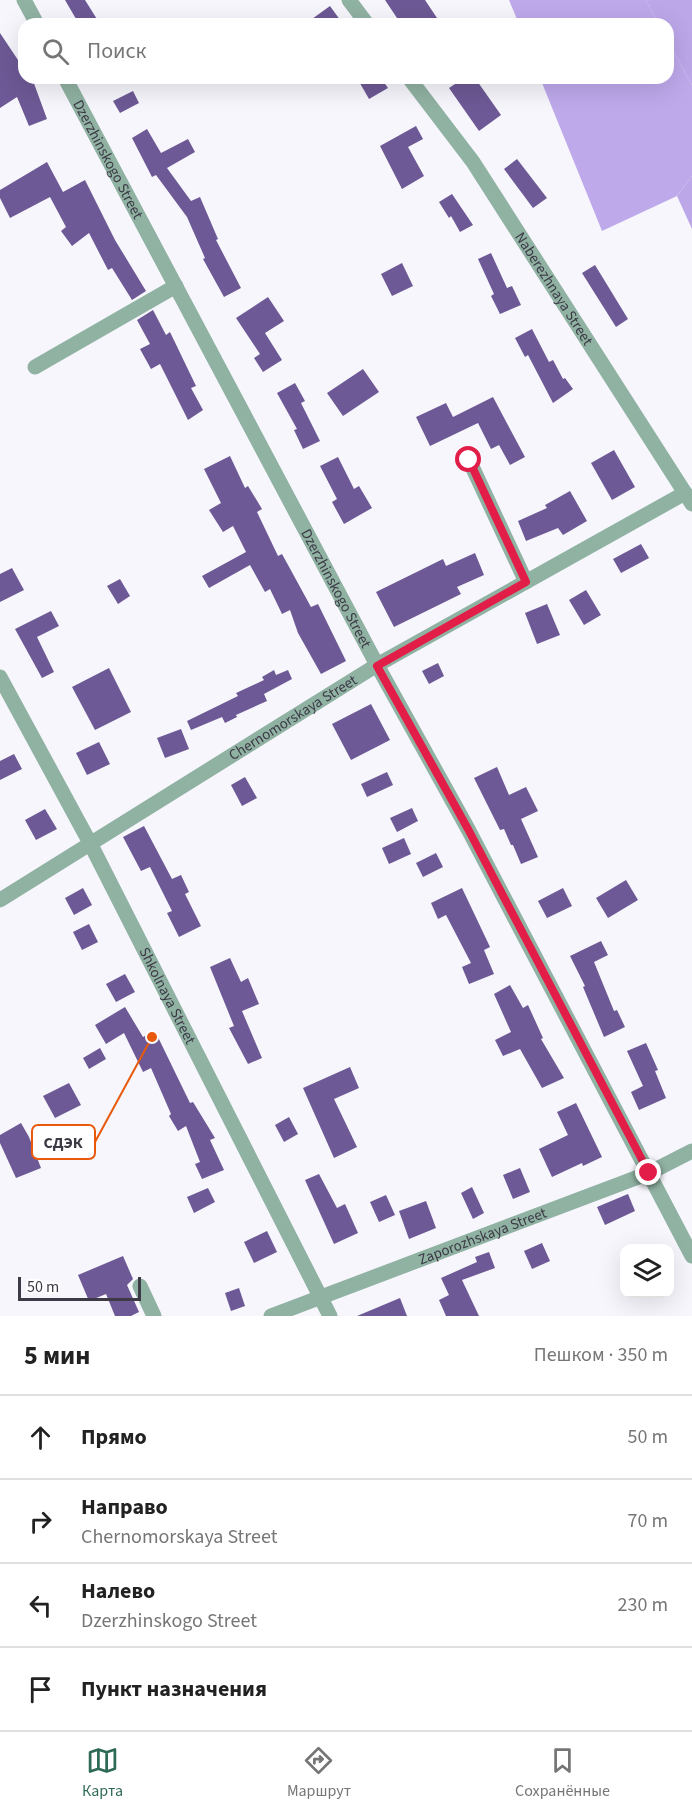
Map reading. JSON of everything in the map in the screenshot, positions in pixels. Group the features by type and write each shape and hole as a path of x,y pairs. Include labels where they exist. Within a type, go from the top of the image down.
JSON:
{"street":[{"path":"24,0 34,18"},
{"path":"349,0 363,18"},
{"name":"Dzerzhinskogo Street","path":"68,84 377,666 468,829 692,1256"},
{"name":"Naberezhnaya Street","path":"414,84 473,162 688,499"},
{"path":"35,367 177,286"},
{"path":"469,460 526,582"},
{"name":"Chernomorskaya Street","path":"0,900 377,666 526,582 688,499"},
{"name":"Shkolnaya Street","path":"0,677 90,843 330,1316"},
{"name":"Zaporozhskaya Street","path":"272,1316 319,1296 649,1173 692,1150"},
{"path":"140,1286 154,1316"}],"shaded area":[{"path":"509,0 646,0 656,18 516,18"},
{"path":"646,0 692,0 692,85 674,52 674,18 656,18"},
{"path":"674,52 692,85 692,176 677,196 602,231 542,84 674,84"},
{"path":"692,176 692,229 677,196"}],"building":[{"path":"65,0 85,0 96,18 76,18"},
{"path":"385,0 425,0 437,18 397,18"},
{"path":"330,6 339,18 313,18"},
{"path":"0,33 18,60 18,84 34,84 47,119 29,126 17,97 0,108"},
{"path":"360,84 385,84 388,88 369,99"},
{"path":"455,84 479,84 501,115 479,131 449,88"},
{"path":"133,91 139,103 120,113 113,101"},
{"path":"416,126 423,139 408,147 424,176 402,189 380,146"},
{"path":"147,129 161,153 188,139 195,152 167,168 191,201 200,197 218,239 216,240 241,288 224,297 203,259 205,258 187,217 156,175 152,177 132,138"},
{"path":"517,159 547,198 533,208 504,169"},
{"path":"47,162 63,192 85,180 115,240 146,291 132,300 112,268 108,270 89,233 72,246 61,231 66,227 50,197 10,218 0,198 0,190"},
{"path":"452,194 473,225 460,232 451,216 449,218 439,202"},
{"path":"491,253 507,288 512,286 521,305 500,314 491,296 494,294 478,259"},
{"path":"402,263 413,286 392,296 381,274"},
{"path":"595,265 628,319 616,327 582,273"},
{"path":"268,297 284,321 265,333 282,360 263,372 254,358 260,354 236,318"},
{"path":"153,310 166,335 170,332 196,386 191,388 203,410 188,420 160,364 151,369 140,349 150,344 137,320"},
{"path":"532,329 549,362 553,360 563,379 565,378 573,389 553,403 528,355 525,357 515,338"},
{"path":"363,369 379,392 343,416 327,393"},
{"path":"295,383 305,401 301,403 320,441 303,449 294,430 297,429 277,393"},
{"path":"493,397 525,457 510,465 499,445 491,449 478,423 430,446 416,417 446,403 453,417"},
{"path":"614,450 635,487 612,500 591,463"},
{"path":"230,456 245,488 248,486 262,509 257,512 278,556 282,554 311,607 318,604 346,661 321,674 298,633 290,610 282,614 270,589 265,592 250,565 209,588 202,576 246,552 233,526 223,532 209,510 221,503 204,469"},
{"path":"338,457 354,489 359,486 372,508 344,524 332,502 337,499 320,466"},
{"path":"570,491 587,521 563,535 558,528 526,541 518,521 547,508 545,505"},
{"path":"641,544 649,558 621,573 613,559"},
{"path":"475,553 484,575 457,587 461,594 394,627 376,592 443,559 446,566"},
{"path":"12,568 24,590 0,602 0,574"},
{"path":"120,579 130,596 118,604 107,586"},
{"path":"586,590 601,615 584,625 569,600"},
{"path":"547,604 560,635 537,644 525,613"},
{"path":"51,611 59,626 37,637 54,672 42,678 15,629"},
{"path":"438,663 444,676 429,684 422,671"},
{"path":"109,668 131,712 95,730 72,687"},
{"path":"274,670 276,675 288,670 292,679 264,694 267,701 236,715 237,717 225,723 222,717 191,730 187,721 238,696 236,693 264,680 262,677"},
{"path":"371,704 390,740 351,760 332,724"},
{"path":"181,729 189,749 165,758 157,738"},
{"path":"99,742 110,764 87,775 76,753"},
{"path":"14,754 22,769 0,780 0,761"},
{"path":"497,767 509,795 526,787 538,811 521,819 538,857 521,864 504,829 500,830 474,778"},
{"path":"387,772 393,785 367,797 361,784"},
{"path":"245,777 257,798 242,806 231,785"},
{"path":"412,808 418,821 397,832 390,818"},
{"path":"45,809 57,829 36,840 25,820"},
{"path":"144,826 172,879 181,875 189,892 185,894 201,926 179,937 167,913 172,911 150,867 141,871 123,837"},
{"path":"404,838 411,854 389,864 382,848"},
{"path":"436,853 443,867 423,877 416,863"},
{"path":"626,880 638,900 608,918 596,898"},
{"path":"83,888 92,905 74,915 65,898"},
{"path":"462,888 490,947 484,950 494,974 469,984 462,967 471,963 446,915 438,919 431,903"},
{"path":"563,888 572,906 547,918 538,901"},
{"path":"89,924 98,942 82,950 73,932"},
{"path":"601,941 608,955 594,962 614,1011 617,1010 625,1027 604,1037 583,987 585,986 570,956"},
{"path":"230,958 241,982 248,978 259,1004 242,1011 262,1058 248,1064 229,1028 234,1026 210,967"},
{"path":"125,974 135,992 116,1002 106,984"},
{"path":"510,985 523,1008 528,1005 543,1038 541,1039 564,1078 542,1088 520,1049 503,1056 495,1040 511,1032 494,994"},
{"path":"125,1007 143,1037 155,1031 190,1103 193,1102 215,1138 210,1140 224,1170 202,1179 195,1164 200,1162 186,1126 178,1131 169,1116 171,1114 151,1068 143,1072 124,1033 106,1044 95,1025"},
{"path":"646,1043 658,1070 655,1071 666,1098 639,1110 631,1092 643,1086 627,1051"},
{"path":"100,1048 106,1059 89,1069 83,1058"},
{"path":"350,1067 359,1088 334,1099 357,1147 334,1158 303,1088"},
{"path":"69,1083 81,1105 55,1118 43,1096"},
{"path":"576,1103 602,1157 583,1166 582,1163 552,1177 539,1149 568,1135 557,1112"},
{"path":"289,1117 298,1134 284,1142 275,1125"},
{"path":"21,1123 41,1168 16,1178 0,1143 0,1135"},
{"path":"520,1168 530,1192 513,1199 503,1175"},
{"path":"319,1174 337,1208 345,1204 358,1233 334,1244 305,1180"},
{"path":"472,1187 484,1213 473,1219 461,1193"},
{"path":"208,1188 215,1202 194,1213 187,1197"},
{"path":"628,1194 635,1211 605,1225 597,1207"},
{"path":"386,1195 395,1215 379,1222 370,1202"},
{"path":"426,1201 436,1228 409,1239 399,1211"},
{"path":"267,1231 277,1252 254,1263 244,1242"},
{"path":"542,1243 550,1261 532,1269 524,1251"},
{"path":"489,1252 495,1268 462,1280 479,1316 446,1316 439,1300 449,1295 441,1278 477,1262 475,1257"},
{"path":"123,1256 133,1279 127,1285 139,1312 131,1316 115,1316 106,1294 89,1301 78,1275"},
{"path":"239,1288 245,1306 231,1311 225,1293"},
{"path":"400,1298 407,1316 357,1316"}],"place":[{"name":"СДЭК","path":"152,1037"}],"route":[{"path":"469,460 526,582 377,666 468,829 649,1173"}]}
